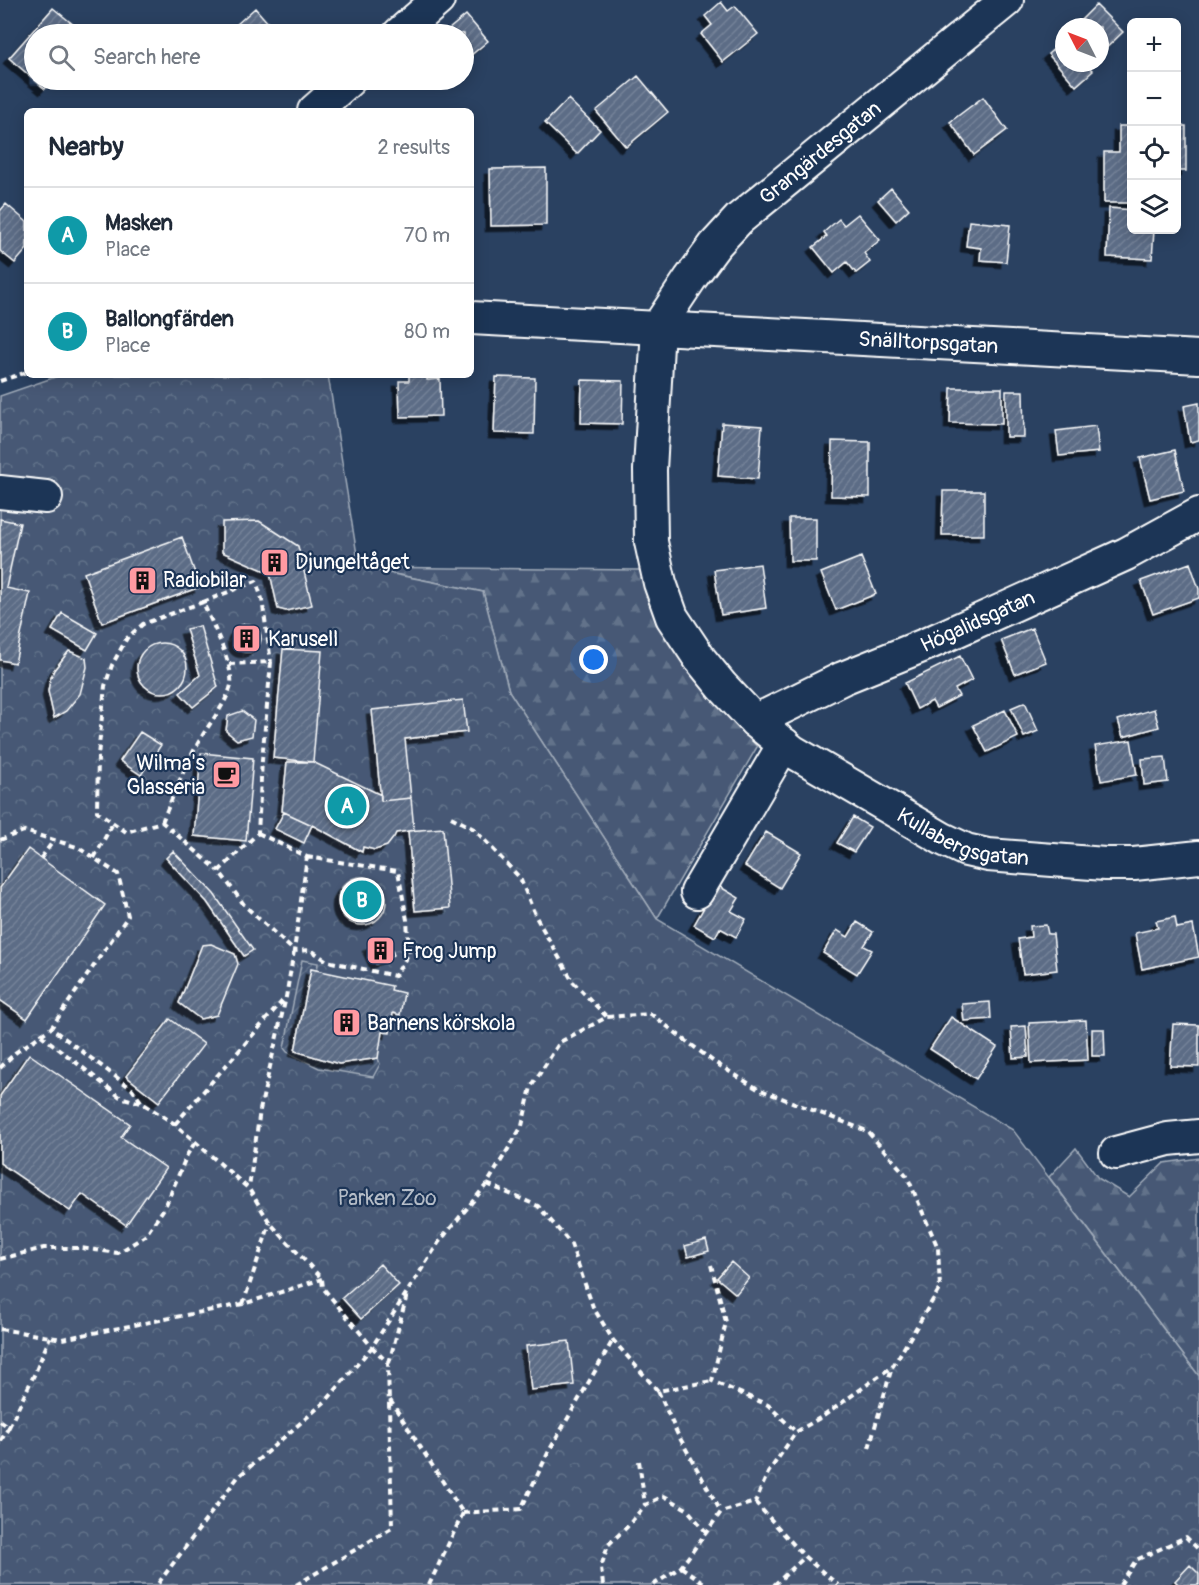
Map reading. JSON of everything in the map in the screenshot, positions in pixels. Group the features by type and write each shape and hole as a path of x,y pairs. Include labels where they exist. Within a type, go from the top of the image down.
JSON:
{"street":[{"path":"410,24 438,0"},
{"name":"Grangärdesgatan","path":"658,327 715,245 739,219 1007,0"},
{"path":"317,108 338,90"},
{"name":"Snälltorpsgatan","path":"474,318 1199,357"},
{"path":"658,327 650,470 651,542 660,583 672,617 700,659 755,721"},
{"path":"0,492 46,497"},
{"name":"Högalidsgatan","path":"755,721 843,678 927,644 1126,554 1199,514"},
{"name":"Kullabergsgatan","path":"755,721 802,757 966,850 988,855 1105,864 1134,864 1199,857"},
{"path":"697,892 784,744"},
{"path":"1116,1153 1168,1139 1199,1136"}],"path":[{"path":"0,381 24,373"},
{"path":"162,822 126,832 97,811 98,756 105,686 112,665 127,638 143,624 256,581 262,599 271,662 258,833 219,871"},
{"path":"162,822 201,737 223,704 231,685 229,664 203,602"},
{"path":"229,664 271,662"},
{"path":"451,817 474,829 520,878 536,917 573,982 607,1017"},
{"path":"162,822 219,871 246,906 294,951 311,950 327,960 395,976 409,953 407,920 398,871 307,857 258,833"},
{"path":"94,858 113,823"},
{"path":"0,840 24,831 77,847 118,874 129,916 51,1028 15,1053 0,1068"},
{"path":"41,858 54,840"},
{"path":"249,1189 260,1110 286,997 307,857"},
{"path":"175,1124 286,997"},
{"path":"157,1585 238,1477 327,1400 372,1347 439,1242 487,1184 522,1126 531,1087 560,1042 607,1017 651,1014 714,1062 758,1089 867,1131 906,1176 938,1248 940,1288 892,1366 869,1448"},
{"path":"51,1028 132,1089 142,1103"},
{"path":"41,1035 120,1097 142,1103 175,1124 249,1189 270,1223 322,1279 323,1288 388,1363"},
{"path":"0,1259 44,1248 80,1248 118,1253 145,1236 165,1207 187,1155 196,1141"},
{"path":"487,1184 538,1206 571,1244 593,1307 613,1340 658,1391 677,1433 721,1512"},
{"path":"243,1304 270,1223"},
{"path":"711,1265 726,1322 712,1381"},
{"path":"0,1329 62,1339 243,1304 322,1279"},
{"path":"296,1585 392,1528 388,1363 409,1289"},
{"path":"0,1443 50,1337"},
{"path":"463,1513 521,1509 549,1451 613,1340"},
{"path":"653,1585 681,1567 721,1512 754,1502 768,1473 795,1432 825,1415 892,1366"},
{"path":"658,1391 712,1381 768,1405 795,1432"},
{"path":"388,1398 463,1513"},
{"path":"0,1421 9,1427"},
{"path":"639,1461 645,1505"},
{"path":"603,1585 601,1567 608,1545 645,1505 664,1496 687,1509 706,1532"},
{"path":"754,1502 806,1557 838,1585"},
{"path":"429,1585 463,1513"},
{"path":"1120,1585 1136,1560 1186,1538 1199,1550"},
{"path":"774,1585 806,1557"},
{"path":"681,1567 707,1585"}],"green space":[{"name":"Parken Zoo","path":"52,378 328,378 359,567 483,592 509,691 657,919 1013,1130 1199,1376 1199,1585 0,1585 0,396"},
{"path":"359,567 639,570 684,659 757,747 657,919 509,691 483,592"},
{"path":"302,960 318,963 317,970 311,969 295,1051 339,1064 378,1058 380,1064 373,1077 319,1068 287,1052 284,1048"},
{"path":"1076,1148 1098,1178 1129,1197 1164,1163 1199,1158 1199,1376 1049,1177"}],"building":[{"path":"721,2 728,11 735,6 758,34 723,62 701,34 712,25 705,16"},
{"path":"1096,5 1109,18 1083,18"},
{"path":"53,8 73,24 39,24"},
{"path":"255,8 269,24 237,24"},
{"path":"466,15 474,24 455,24"},
{"path":"1109,18 1123,32 1109,45"},
{"path":"474,24 488,41 474,53"},
{"path":"24,41 24,71 9,58"},
{"path":"1055,48 1055,62 1048,54"},
{"path":"1064,72 1092,72 1076,86"},
{"path":"638,76 668,112 626,147 596,111"},
{"path":"983,97 1007,130 974,155 950,122"},
{"path":"568,99 600,130 577,154 545,123"},
{"path":"1119,126 1127,126 1127,203 1104,203 1104,152 1119,152"},
{"path":"1181,126 1186,126 1186,171 1181,171"},
{"path":"546,168 546,225 491,226 490,169"},
{"path":"891,188 909,209 896,221 878,200"},
{"path":"6,204 24,219 24,252 15,263 0,251 0,211"},
{"path":"1109,208 1127,210 1127,234 1154,234 1152,259 1107,257"},
{"path":"858,214 880,240 864,253 870,262 856,273 847,262 834,273 813,247 827,236 824,232 839,219 844,225"},
{"path":"969,221 1010,225 1006,262 980,260 981,248 966,246"},
{"path":"496,377 535,378 534,434 494,433"},
{"path":"409,378 440,379 441,416 400,417 399,381 409,381"},
{"path":"582,380 623,381 622,424 581,423"},
{"path":"951,388 1002,388 1002,424 950,423"},
{"path":"1006,391 1023,391 1024,437 1006,437"},
{"path":"1199,403 1199,440 1190,442 1184,406"},
{"path":"722,423 762,426 758,479 718,476"},
{"path":"1096,426 1099,452 1059,456 1056,431"},
{"path":"832,441 870,442 870,497 831,496"},
{"path":"1175,450 1184,491 1150,499 1140,458"},
{"path":"943,491 984,491 984,535 942,535"},
{"path":"789,518 816,518 816,561 790,561"},
{"path":"0,519 20,523 6,588 30,593 15,663 0,660"},
{"name":"Djungeltåget","path":"259,521 298,546 312,605 286,611 278,609 270,573 222,552 222,522"},
{"name":"Radiobilar","path":"182,537 200,587 102,623 84,573"},
{"path":"861,557 876,594 836,610 821,573"},
{"path":"1190,563 1199,589 1199,598 1153,614 1141,581"},
{"path":"760,564 766,608 721,615 714,570"},
{"path":"62,613 97,633 87,650 52,630"},
{"name":"Karusell","path":"247,624 257,628 261,638 257,648 247,652 237,648 233,638 237,628"},
{"path":"200,626 218,687 193,707 180,693 200,675 186,629"},
{"path":"1032,628 1046,662 1015,674 1001,640"},
{"path":"157,643 167,643 180,650 187,663 187,673 180,686 167,693 157,693 148,689 141,682 137,673 137,663 141,654 148,647"},
{"path":"283,649 322,651 313,762 273,758"},
{"path":"69,651 86,658 87,667 80,694 66,711 54,718 48,691 50,680 54,670"},
{"path":"960,656 972,680 955,689 959,696 936,708 932,701 917,709 905,683"},
{"path":"463,700 467,732 405,739 411,798 381,801 372,710"},
{"path":"1025,702 1038,731 1024,737 1011,708"},
{"path":"1154,709 1159,727 1123,737 1118,720"},
{"path":"1005,710 1018,737 987,752 973,725"},
{"path":"242,711 254,720 252,736 237,740 226,731 228,716"},
{"path":"140,732 161,745 141,775 120,761"},
{"path":"1131,740 1137,775 1101,781 1095,746"},
{"path":"201,753 253,758 246,841 194,836"},
{"path":"1165,757 1168,782 1144,785 1142,759"},
{"path":"287,762 313,762 381,795 381,801 411,798 414,830 396,833 387,846 375,850 363,847 362,852 282,811"},
{"path":"284,812 312,825 304,843 275,829"},
{"path":"853,817 870,827 854,852 837,843"},
{"path":"443,828 450,908 415,911 408,831"},
{"path":"766,832 801,853 780,888 745,866"},
{"path":"28,849 105,905 27,1019 0,1000 0,888"},
{"path":"173,851 214,894 253,950 244,956 207,902 166,858"},
{"path":"362,877 379,884 386,901 379,918 362,925 345,918 338,901 345,884"},
{"path":"717,885 739,898 731,911 746,919 736,937 720,928 715,937 694,925"},
{"path":"1175,917 1177,928 1193,925 1199,957 1142,969 1135,933 1158,928 1156,921"},
{"path":"857,922 873,932 864,946 872,950 857,974 823,953 837,930 848,937"},
{"path":"1046,925 1048,934 1053,934 1057,970 1023,974 1018,939 1031,937 1030,926"},
{"name":"Frog Jump","path":"386,937 394,955 376,964 368,946"},
{"path":"211,944 235,954 238,964 217,1015 200,1019 179,1003 202,945"},
{"name":"Barnens körskola","path":"311,969 392,986 391,990 404,993 400,1015 393,1013 390,1033 382,1032 378,1058 339,1064 295,1051"},
{"path":"990,1002 991,1019 964,1021 962,1004"},
{"path":"951,1017 997,1047 976,1079 930,1049"},
{"path":"170,1019 204,1044 159,1102 126,1076"},
{"path":"1086,1020 1088,1060 1031,1063 1029,1023"},
{"path":"1173,1024 1199,1025 1199,1067 1170,1066"},
{"path":"1026,1026 1028,1057 1013,1058 1011,1027"},
{"path":"1092,1029 1104,1029 1105,1056 1092,1056"},
{"path":"29,1054 130,1124 121,1137 166,1168 126,1225 82,1194 70,1211 0,1163 0,1096"},
{"path":"706,1240 709,1251 688,1257 685,1246"},
{"path":"731,1262 749,1278 736,1294 717,1278"},
{"path":"380,1264 399,1285 361,1319 342,1298"},
{"path":"569,1341 574,1385 531,1390 526,1346"},
{"path":"1190,1565 1199,1574 1199,1585 1179,1585 1175,1581"}],"place":[{"name":"Djungeltåget","path":"274,562"},
{"name":"Radiobilar","path":"142,580"},
{"name":"Karusell","path":"247,639"},
{"name":"Wilma's Glasseria","path":"226,775"},
{"name":"Masken","path":"347,806"},
{"name":"Ballongfärden","path":"362,900"},
{"name":"Frog Jump","path":"381,951"},
{"name":"Barnens körskola","path":"346,1023"}]}
